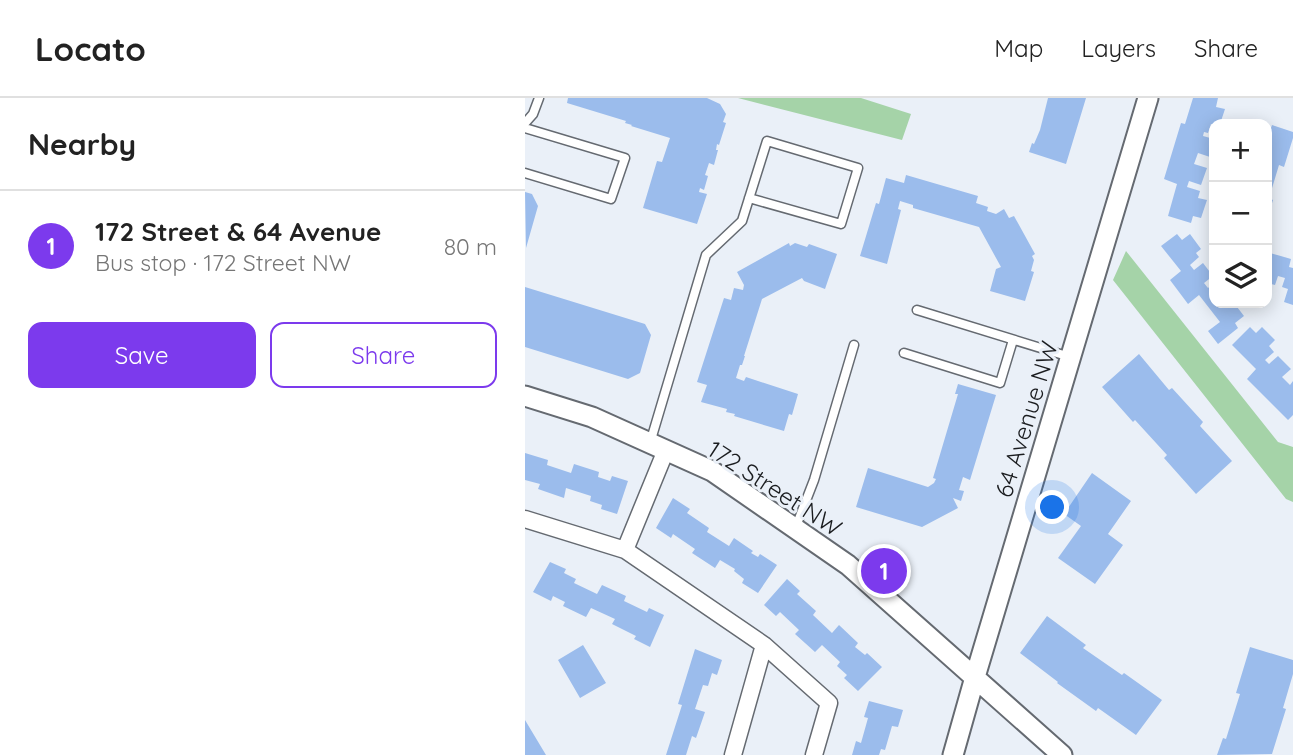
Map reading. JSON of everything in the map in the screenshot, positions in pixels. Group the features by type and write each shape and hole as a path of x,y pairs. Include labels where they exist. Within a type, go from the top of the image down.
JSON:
{"street":[{"name":"64 Avenue NW","path":"953,755 1147,98"},
{"name":"172 Street NW","path":"525,396 592,417 712,471 848,565 1062,755"},
{"path":"625,550 658,446"},
{"path":"529,524 625,550 764,645 829,703 814,755"},
{"path":"733,755 764,645"}],"lane":[{"path":"525,173 611,200 625,158 525,126 539,98"},
{"path":"658,446 706,255 742,221 749,198 767,141 858,169 841,224 749,198"},
{"path":"917,310 1070,357"},
{"path":"904,353 1000,383 1013,340"},
{"path":"795,528 814,480 854,345"}],"green space":[{"path":"738,98 861,98 911,114 902,140"},
{"path":"1126,251 1278,442 1293,447 1293,502 1286,499 1113,280"}],"building":[{"path":"568,98 707,98 720,104 726,114 723,122 726,123 719,145 717,144 714,165 709,163 705,175 708,176 704,190 700,188 699,192 707,194 697,224 643,208 657,161 662,162 670,138 567,103"},
{"path":"1048,98 1086,98 1066,164 1029,152 1040,130"},
{"path":"1193,98 1218,98 1216,107 1225,109 1222,119 1209,119 1208,133 1204,132 1203,136 1209,138 1209,157 1198,153 1194,164 1207,168 1201,185 1189,181 1187,187 1200,191 1198,198 1207,200 1201,218 1193,216 1191,223 1168,216 1177,184 1164,179 1181,123 1185,124"},
{"path":"1272,125 1293,132 1284,167 1279,165 1272,188"},
{"path":"906,175 978,196 976,203 988,207 987,211 996,214 1004,209 1009,218 1014,216 1035,254 1032,256 1034,260 1031,271 1034,272 1025,301 990,291 996,269 1001,267 979,227 913,208 913,205 900,201 898,209 901,210 887,264 860,256 886,178 904,183"},
{"path":"525,192 532,194 538,206 526,248"},
{"path":"1177,234 1182,240 1190,234 1201,249 1196,253 1199,257 1190,265 1194,270 1203,263 1209,271 1209,279 1204,283 1209,287 1209,308 1199,295 1188,304 1170,280 1181,271 1161,246"},
{"path":"789,243 790,246 795,243 807,247 809,244 837,254 825,289 802,278 762,299 736,378 744,381 746,377 798,394 784,431 734,416 735,414 726,412 727,409 701,402 707,385 697,382 724,298 731,300 734,288 743,290 744,285 737,272"},
{"path":"1272,253 1291,259 1289,267 1293,268 1293,305 1284,302 1288,289 1282,287 1285,278 1278,276 1275,285 1272,284"},
{"path":"525,287 645,324 651,335 640,373 628,379 525,347"},
{"path":"1209,308 1238,308 1244,316 1235,323 1238,328 1218,344 1208,331 1220,322"},
{"path":"1250,327 1256,333 1262,327 1275,340 1269,346 1274,352 1265,360 1269,364 1278,356 1291,369 1282,377 1290,385 1293,381 1293,415 1288,420 1247,379 1256,369 1232,345"},
{"path":"1139,354 1169,390 1172,388 1203,422 1200,426 1232,461 1196,494 1164,458 1167,455 1102,387"},
{"path":"958,384 996,395 970,480 963,477 959,490 964,491 961,501 953,498 958,508 922,527 856,507 868,468 928,487 934,483 936,479 933,478 958,394 955,394"},
{"path":"525,453 548,460 547,465 571,473 574,464 599,472 598,477 610,481 612,476 628,481 617,514 601,509 602,505 590,501 591,496 566,488 564,498 538,489 540,484 525,480"},
{"path":"1092,473 1131,501 1108,534 1123,545 1095,584 1058,558 1081,526 1064,514"},
{"path":"673,498 690,509 687,513 709,528 707,532 729,546 734,538 753,551 751,553 758,557 760,554 777,565 758,593 742,583 744,579 735,569 720,560 715,568 692,553 695,549 673,534 671,538 656,528"},
{"path":"550,562 566,569 564,573 576,579 574,583 597,594 602,585 626,596 624,601 647,612 649,608 664,615 650,647 634,639 636,636 612,624 615,619 591,608 586,617 563,606 565,602 553,596 551,601 533,592"},
{"path":"787,579 800,591 797,594 816,611 813,615 832,633 839,625 858,643 855,647 865,655 867,653 882,667 858,691 844,678 847,675 837,666 840,662 822,645 815,652 795,634 799,630 780,612 776,616 764,605"},
{"path":"1047,616 1086,645 1083,648 1162,700 1136,735 1098,708 1096,711 1020,653"},
{"path":"583,645 606,683 580,698 558,660"},
{"path":"1250,647 1293,660 1293,674 1283,708 1286,709 1272,754 1217,755 1223,738 1226,739 1240,694 1236,693"},
{"path":"695,649 722,660 717,675 712,673 708,686 703,685 695,709 705,712 696,738 692,736 686,755 666,755 682,705 678,704"},
{"path":"869,701 903,710 898,727 892,726 885,750 881,749 879,755 852,755 856,741 861,743 868,718 864,717"},
{"path":"525,720 546,755 525,755"}],"place":[{"name":"172 Street & 64 Avenue","path":"884,571"}]}
